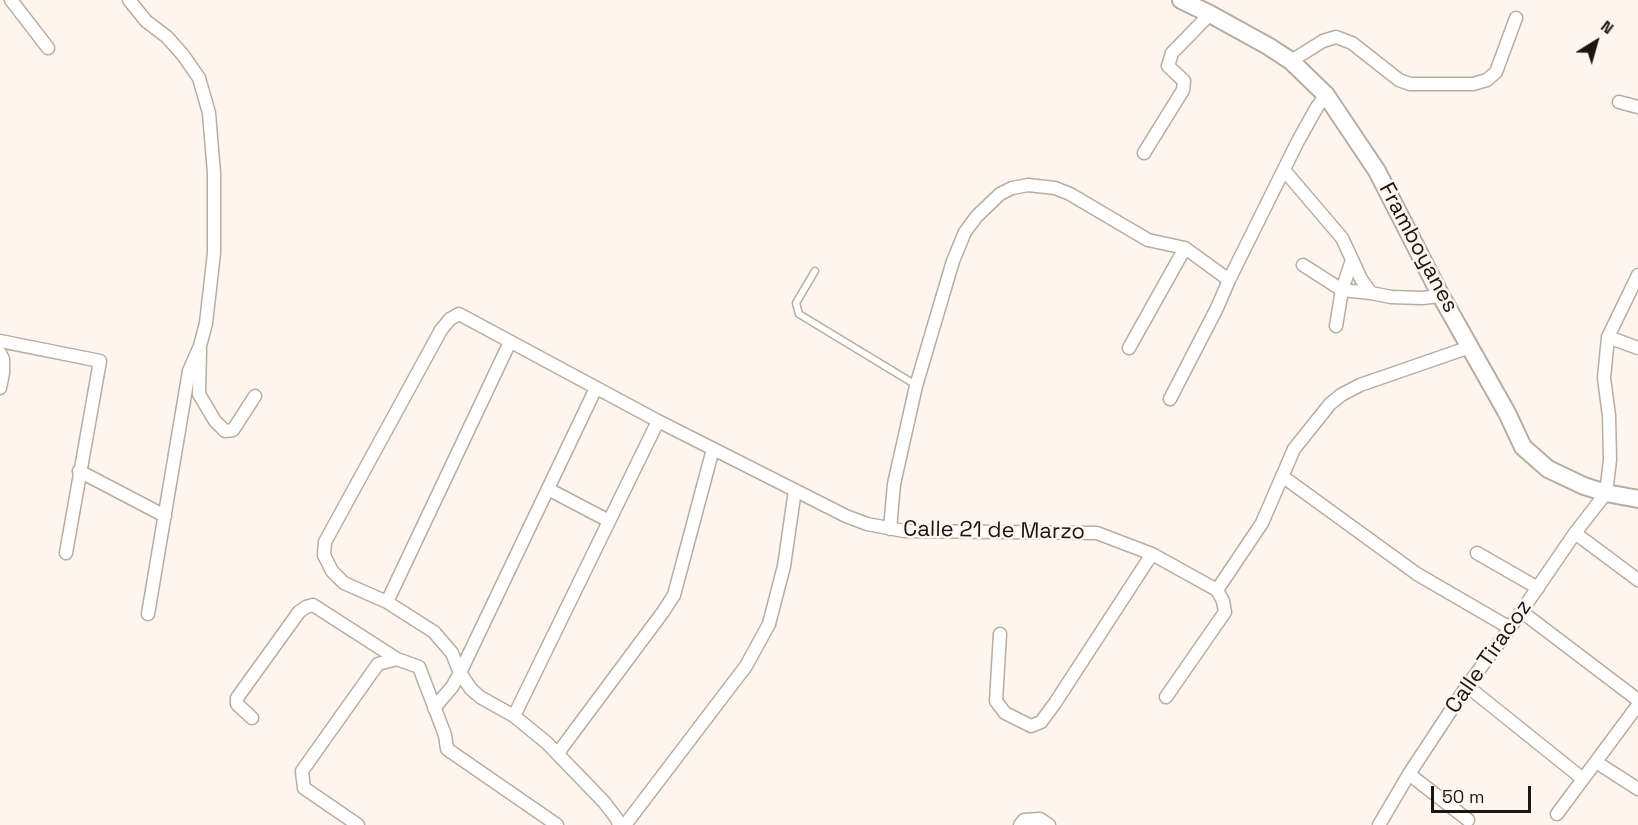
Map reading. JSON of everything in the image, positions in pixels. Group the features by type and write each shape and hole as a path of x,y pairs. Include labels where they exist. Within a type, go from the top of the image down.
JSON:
{"main road":[{"name":"Framboyanes","path":"1181,0 1268,46 1291,61 1326,95 1377,171 1523,447 1548,469 1584,486 1638,499"}],"street":[{"path":"11,0 48,48"},
{"path":"129,0 146,21 183,55 199,78 209,113 214,173 214,253 206,323 200,346 189,371 148,614"},
{"path":"1144,153 1183,90 1184,81 1168,66 1172,53 1210,14"},
{"path":"1291,61 1323,41 1336,37 1352,43 1399,80 1410,84 1473,84 1487,80 1496,72 1516,18"},
{"path":"1170,399 1298,141 1326,95"},
{"path":"1619,102 1638,107"},
{"path":"1284,170 1342,238 1361,279 1371,293"},
{"name":"Calle 21 de Marzo","path":"890,529 894,484 916,386 953,261 965,232 977,216 1000,194 1012,188 1028,185 1056,188 1148,240 1185,248 1229,280"},
{"path":"1130,348 1185,248"},
{"path":"1336,326 1342,290 1352,260"},
{"path":"1303,265 1342,290 1391,297 1442,296"},
{"path":"1606,493 1610,460 1609,416 1604,378 1608,337 1638,276"},
{"name":"Calle 21 de Marzo","path":"387,602 344,583 332,571 324,555 325,542 441,330 450,319 459,314 712,449 846,516 867,524 904,531 1097,533 1152,554 1217,590"},
{"path":"1608,337 1638,348"},
{"path":"0,341 100,361 66,553"},
{"path":"510,342 387,602 434,632 452,653 460,673 471,689 480,697 514,716 558,753 604,802 619,825"},
{"path":"200,346 200,394 215,421 225,431 233,430 255,396"},
{"path":"1166,697 1225,612 1223,601 1217,590 1262,523 1294,449 1330,404 1360,385 1470,347"},
{"path":"0,353 3,366 0,388"},
{"path":"434,708 452,687 460,673 596,388"},
{"path":"514,716 658,421"},
{"path":"558,753 674,595 712,449"},
{"path":"79,471 165,516"},
{"path":"1282,476 1416,574 1510,628"},
{"path":"548,489 609,521"},
{"path":"625,825 746,666 769,624 784,566 795,490"},
{"name":"Calle Tiracoz","path":"1379,825 1409,774 1467,686 1606,493"},
{"path":"1575,533 1638,580"},
{"path":"1477,553 1538,588"},
{"path":"1000,634 996,701 1005,713 1031,726 1041,722 1152,554"},
{"path":"252,718 237,704 237,698 299,612 313,605 397,659 418,667 445,735 447,749 557,825"},
{"path":"1521,612 1638,700"},
{"path":"358,825 304,788 302,771 378,664 397,659"},
{"path":"1467,686 1583,779"},
{"path":"1557,814 1638,705"},
{"path":"1596,762 1638,789"},
{"path":"1409,774 1468,820"},
{"path":"1020,825 1024,820 1040,819 1049,825"}],"lane":[{"path":"815,271 796,303 799,314 916,386"}]}
